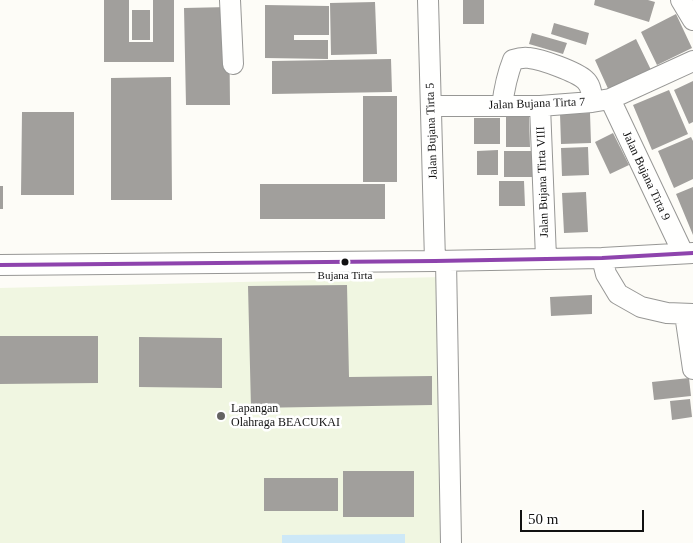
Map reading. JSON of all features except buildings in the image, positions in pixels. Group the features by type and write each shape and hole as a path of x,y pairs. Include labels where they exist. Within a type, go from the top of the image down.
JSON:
{"street":[{"path":"230,0 233,64"},
{"name":"Jalan Bujana Tirta 5","path":"428,0 441,261 451,543"},
{"path":"681,0 693,20"},
{"name":"Jalan Bujana Tirta 9","path":"502,106 505,82 513,60 521,57 557,67 586,81 591,92 601,101 688,253"},
{"name":"Jalan Bujana Tirta 7","path":"432,106 540,106 601,101 693,61"},
{"name":"Jalan Bujana Tirta VIII","path":"540,106 546,258"},
{"path":"0,265 441,261 602,258 688,253"},
{"path":"602,258 606,274 618,294 641,307 667,313 689,314 693,370"}],"green space":[{"name":"Lapangan Olahraga BEACUKAI","path":"442,277 442,543 0,543 0,288"}],"water":[{"path":"405,534 405,543 282,543 282,535"}],"transit line":[{"path":"0,265 435,261 602,258 693,253"}],"place":[{"name":"Bujana Tirta","path":"345,262"},
{"name":"Lapangan Olahraga BEACUKAI","path":"221,416"}]}
